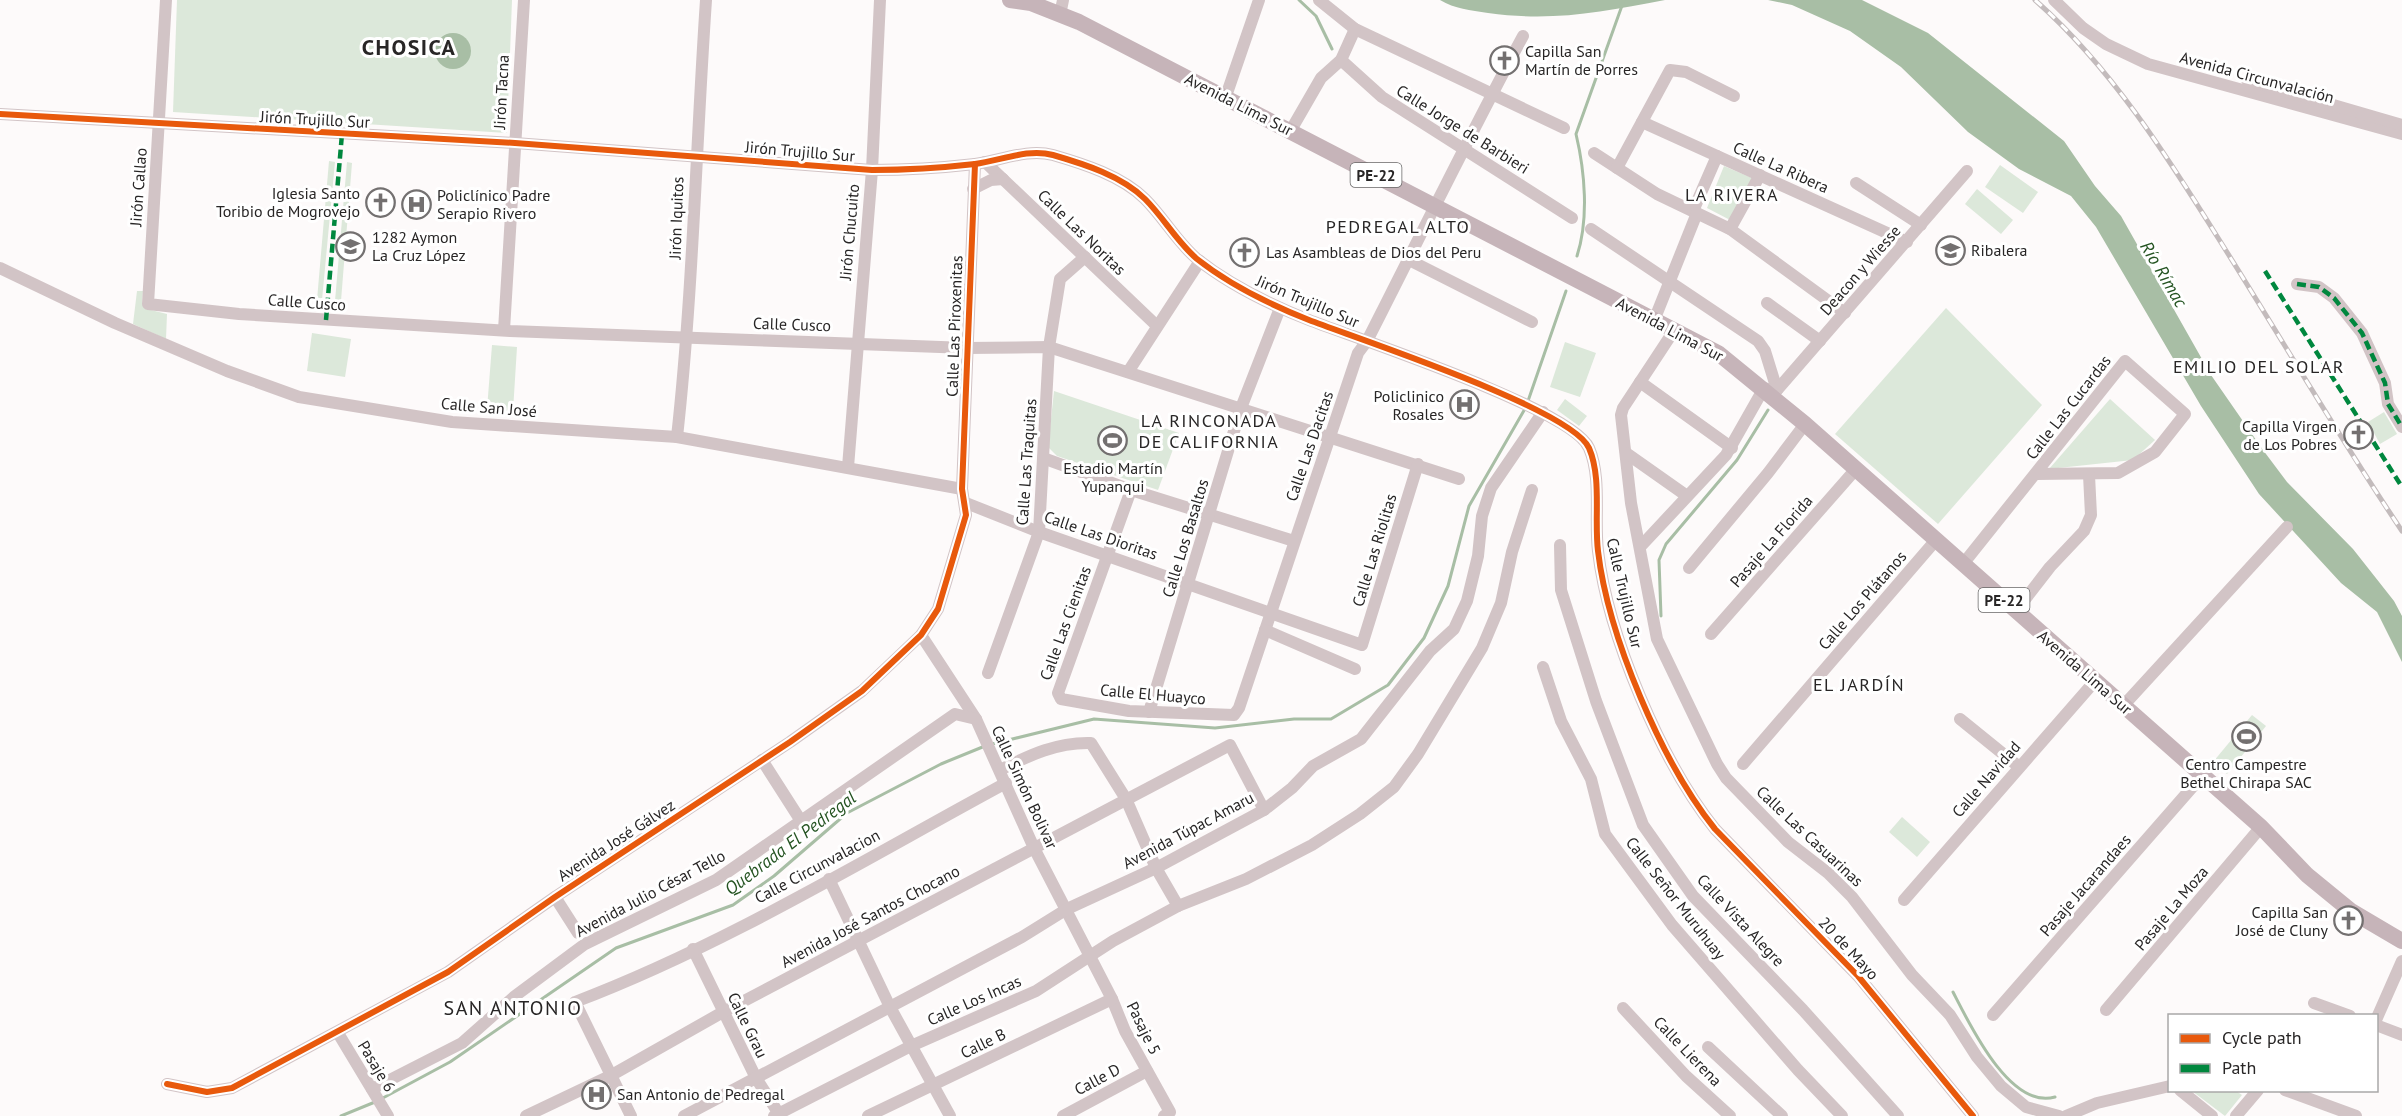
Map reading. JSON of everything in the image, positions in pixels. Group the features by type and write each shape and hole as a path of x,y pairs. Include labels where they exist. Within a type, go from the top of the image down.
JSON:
{"highway":[{"name":"Avenida Lima Sur","path":"1010,0 1062,7 1226,96 1655,318 1718,353 1770,389 1804,424 2261,827 2307,875 2350,911 2402,941"},
{"name":"Avenida Lima Sur","path":"2286,852 2312,867 2354,903 2402,931"}],"street":[{"name":"Jirón Callao","path":"148,304 166,0"},
{"name":"Jirón Tacna","path":"504,330 524,0"},
{"name":"Jirón Iquitos","path":"677,436 688,338 695,156 706,0"},
{"name":"Jirón Chucuito","path":"848,467 856,342 872,171 880,0"},
{"path":"1226,96 1259,0"},
{"path":"1319,0 1355,29 1564,128"},
{"name":"Avenida Circunvalación","path":"2054,0 2083,28 2106,44 2148,64 2402,134"},
{"path":"1291,130 1321,78 1341,60 1355,29"},
{"name":"Calle Las Dacitas","path":"1239,708 1358,352 1367,341 1436,206 1462,148 1523,36"},
{"name":"Calle Jorge de Barbieri","path":"1341,60 1382,97 1572,218"},
{"path":"1617,168 1670,70 1686,72 1734,96"},
{"path":"2247,80 2402,125"},
{"name":"Jirón Trujillo Sur","path":"0,114 515,143 872,171 927,169 980,163 1039,152 1070,161 1118,180 1145,199 1181,243 1200,261 1280,308 1528,404"},
{"name":"Calle La Ribera","path":"1642,122 1906,242"},
{"path":"1594,153 1657,194 1730,228 1845,313"},
{"path":"1655,318 1717,156"},
{"name":"Calle Las Noritas","path":"980,163 1003,179 1157,326"},
{"name":"Calle Las Piroxenitas","path":"962,489 973,189 980,163"},
{"name":"Deacon y Wiesse","path":"1770,389 1820,341 1967,171"},
{"path":"1730,228 1760,175"},
{"path":"973,189 991,180 1003,179"},
{"path":"1856,183 1921,225"},
{"path":"1591,230 1758,341 1765,351 1770,389 1732,447 1641,546"},
{"name":"Calle Las Traquitas","path":"988,672 1039,532 1049,347 1060,279 1085,257"},
{"path":"1409,260 1532,322"},
{"path":"1128,372 1200,261"},
{"name":"Calle San José","path":"0,268 115,323 227,372 299,397 452,422 677,436 962,489"},
{"path":"2297,284 2319,286 2334,298 2362,333 2385,383 2388,404 2402,427"},
{"path":"1767,303 1820,341"},
{"name":"Calle Cusco","path":"148,304 238,314 504,330 967,348 1049,347 1329,435 1459,479"},
{"name":"Calle Los Basaltos","path":"1149,712 1241,408 1280,308"},
{"name":"Calle Las Casuarinas","path":"1675,329 1622,412 1631,503 1657,639 1707,748 1726,778 1788,842 1828,873 1852,897 1912,975 1950,1014 1988,1072 2016,1101 2031,1109 2059,1116"},
{"name":"Calle Las Cucardas","path":"1963,564 2125,361 2185,414 2155,452 2118,473 2036,474"},
{"path":"1640,382 1732,447"},
{"name":"Calle Trujillo Sur","path":"1528,404 1580,436 1588,446 1593,461 1598,553 1622,647 1668,756 1696,806"},
{"name":"Avenida Túpac Amaru","path":"684,1116 1022,937 1067,909 1156,868 1264,810 1292,788 1313,766 1361,739 1430,651 1454,629 1467,601 1478,556 1482,516 1491,488 1543,412"},
{"path":"1689,568 1768,473 1804,424"},
{"path":"1626,453 1687,496"},
{"path":"1043,458 1131,490 1294,541"},
{"name":"Calle Las Riolitas","path":"1362,645 1418,465"},
{"name":"Pasaje La Florida","path":"1711,634 1856,469"},
{"path":"2016,611 2050,567 2084,531 2091,515 2090,475"},
{"name":"Avenida José Gálvez","path":"167,1084 207,1092 232,1088 448,972 555,897 862,691 921,635 938,609 966,515 966,503 962,489"},
{"name":"Calle Las Cienitas","path":"1061,699 1058,693 1131,490"},
{"name":"Calle Los Incas","path":"776,1115 911,1046 1036,991 1113,941 1178,906 1246,879 1312,845 1360,814 1394,787 1418,754 1482,648 1501,603 1512,552 1532,490"},
{"name":"Calle Las Dioritas","path":"966,503 1039,532 1362,645"},
{"path":"2123,706 2287,527"},
{"name":"Calle Los Plátanos","path":"1743,764 1936,540"},
{"name":"Calle Vista Alegre","path":"1560,545 1561,590 1596,702 1643,825 1693,896 1803,1010 1898,1116"},
{"path":"1266,630 1355,669"},
{"name":"Calle Simón Bolivar","path":"921,635 976,719 1034,848 1090,957"},
{"name":"Calle Señor Muruhuay","path":"1543,667 1561,721 1591,779 1605,834 1672,924 1798,1070 1842,1116"},
{"name":"Calle Navidad","path":"1904,900 2018,766 2095,681"},
{"name":"Calle El Huayco","path":"1061,699 1149,712 1234,715 1239,708"},
{"name":"Avenida Julio César Tello","path":"372,1089 462,1043 515,996 585,944 716,880 955,714 976,719"},
{"path":"1960,719 2018,766"},
{"path":"1000,770 1035,753 1070,742 1091,743 1126,799 1156,868 1178,906"},
{"name":"Avenida José Santos Chocano","path":"526,1116 610,1076 723,1012 1230,745 1264,810"},
{"path":"762,760 801,821"},
{"name":"Pasaje Jacarandaes","path":"1994,1014 2202,776"},
{"name":"Calle Circunvalacion","path":"610,1076 575,1002 607,990 693,949 829,879 1006,783"},
{"name":"20 de Mayo","path":"1696,806 1715,829 1858,976 1973,1116"},
{"name":"Pasaje La Moza","path":"2106,1010 2261,827"},
{"path":"829,879 890,1007 950,1116"},
{"path":"555,897 578,933"},
{"name":"Calle Grau","path":"693,949 776,1115"},
{"name":"Pasaje 5","path":"1090,957 1167,1114"},
{"path":"2378,1016 2402,962"},
{"name":"Calle B","path":"868,1116 1112,999"},
{"path":"2314,1003 2344,1014"},
{"name":"Calle Lierena","path":"1623,1008 1686,1076 1730,1116"},
{"path":"2378,1026 2402,1035"},
{"name":"Pasaje 6","path":"338,1033 388,1116"},
{"path":"1707,1047 1782,1116"},
{"name":"Calle D","path":"1063,1116 1147,1071"},
{"path":"610,1076 631,1116"},
{"path":"2066,1116 2168,1086"},
{"path":"2182,1092 2212,1116"},
{"path":"2236,1116 2256,1092"},
{"path":"2290,1092 2356,1116"}],"shaded area":[{"path":"177,0 512,0 507,133 173,112"},
{"path":"1440,0 1665,0 1598,12 1556,16 1511,16 1469,10"},
{"path":"1768,0 1862,0 1928,33 2064,141 2095,186 2121,216 2211,375 2263,450 2287,482 2353,549 2394,601 2402,616 2402,662 2377,612 2341,583 2259,494 2201,406 2096,227 2071,196 2019,169 1968,132 1901,67 1850,31 1792,5"},
{"path":"453,33 466,38 471,51 466,64 453,69 440,64 435,51 440,38"},
{"path":"329,161 335,162 322,300 317,300"},
{"path":"347,162 352,163 341,301 335,301"},
{"path":"2000,165 2038,192 2023,213 1985,187"},
{"path":"1724,166 1752,178 1732,221 1707,208"},
{"path":"1977,189 2013,220 2001,234 1965,204"},
{"path":"137,291 143,291 142,302 147,309 167,314 166,339 133,324"},
{"path":"1946,308 2042,405 1938,524 1835,434"},
{"path":"312,333 351,339 345,377 307,371"},
{"path":"1565,342 1596,353 1580,397 1550,387"},
{"path":"492,345 517,347 513,411 487,409"},
{"name":"Estadio Martín Yupanqui","path":"1054,391 1179,433 1158,490 1057,456 1048,447"},
{"path":"1565,399 1587,416 1579,426 1557,410"},
{"path":"2110,399 2155,440 2133,460 2049,469"},
{"path":"2384,412 2397,434 2380,444 2368,422"},
{"name":"Centro Campestre Bethel Chirapa SAC","path":"2252,715 2266,726 2227,774 2213,762"},
{"path":"1902,817 1930,842 1917,857 1889,832"},
{"path":"2193,1092 2238,1092 2242,1095 2225,1116"}],"waterway":[{"path":"1299,0 1316,16 1332,49"},
{"name":"Quebrada El Pedregal","path":"1577,256 1583,227 1584,195 1582,164 1576,134 1624,0"},
{"name":"Quebrada El Pedregal","path":"1528,401 1566,291"},
{"name":"Quebrada El Pedregal","path":"992,744 1094,719 1215,728 1294,719 1331,719 1388,685 1424,638 1448,586 1469,506 1526,407"},
{"path":"1661,616 1659,560 1666,544 1737,460 1768,410"},
{"name":"Quebrada El Pedregal","path":"381,1099 450,1062 616,948 733,905 774,876 847,813 941,764 985,746"},
{"path":"1953,992 1981,1043 2007,1078 2022,1091 2038,1098 2055,1097"},
{"name":"Quebrada El Pedregal","path":"341,1116 375,1102"}],"railway":[{"path":"2035,0 2089,54 2158,145 2402,531"}],"marked path":[{"path":"326,320 342,134"},
{"path":"2265,271 2402,487"},
{"path":"2297,284 2319,287 2334,298 2362,333 2385,383 2388,404 2402,427"}],"cycle path":[{"path":"0,114 515,143 872,170 962,165 1023,154 1043,153 1077,162 1114,177 1145,199 1197,259 1237,286 1309,320 1506,395 1545,414 1574,432 1589,448 1597,485 1598,551 1613,621 1640,697 1676,770 1715,829 1858,976 1973,1116"},
{"path":"167,1084 207,1092 232,1088 448,972 555,897 790,742 862,691 921,635 938,609 966,515 962,489 975,164"}],"place":[{"name":"Capilla San Martín de Porres","path":"1504,60"},
{"name":"Iglesia Santo Toribio de Mogrovejo","path":"381,202"},
{"name":"Policlínico Padre Serapio Rivero","path":"416,204"},
{"name":"1282 Aymon La Cruz López","path":"351,246"},
{"name":"Ribalera","path":"1950,250"},
{"name":"Las Asambleas de Dios del Peru","path":"1245,252"},
{"name":"Policlinico Rosales","path":"1465,405"},
{"name":"Capilla Virgen de Los Pobres","path":"2358,435"},
{"name":"Estadio Martín Yupanqui","path":"1113,440"},
{"name":"Centro Campestre Bethel Chirapa SAC","path":"2246,736"},
{"name":"Capilla San José de Cluny","path":"2349,921"},
{"name":"San Antonio de Pedregal","path":"596,1094"}],"district":[{"name":"CHOSICA","path":"409,47"},
{"name":"LA RIVERA","path":"1732,194"},
{"name":"PEDREGAL ALTO","path":"1398,226"},
{"name":"EMILIO DEL SOLAR","path":"2259,366"},
{"name":"LA RINCONADA DE CALIFORNIA","path":"1209,430"},
{"name":"EL JARDÍN","path":"1859,684"},
{"name":"SAN ANTONIO","path":"513,1008"}],"water label":[{"name":"Río Rímac","path":"2164,274"}]}
